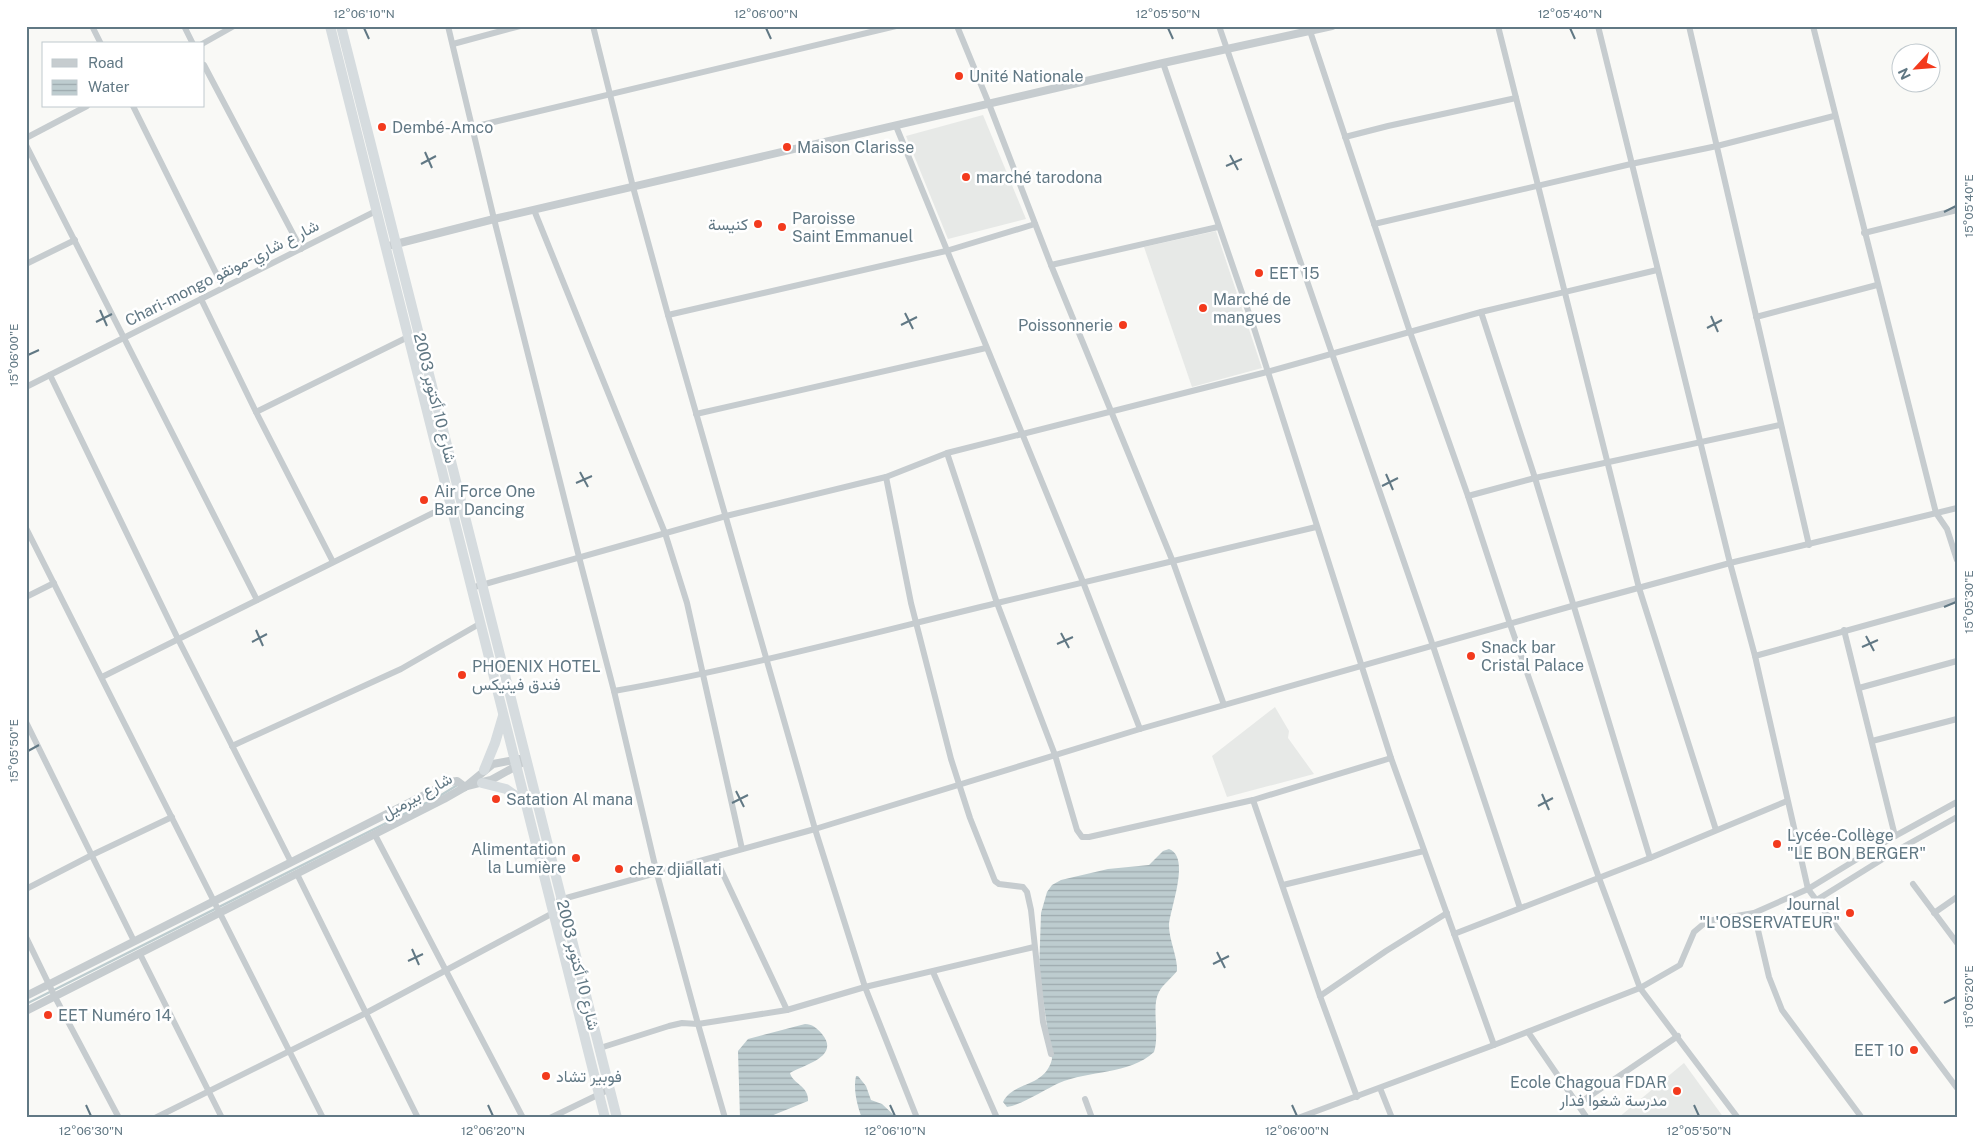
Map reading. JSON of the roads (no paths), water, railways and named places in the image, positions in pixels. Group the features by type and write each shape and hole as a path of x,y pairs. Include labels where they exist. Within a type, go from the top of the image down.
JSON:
{"highway":[{"name":"شارع 10 أكتوبر 2003","path":"330,26 605,1118"},
{"name":"شارع 10 أكتوبر 2003","path":"342,26 617,1118"},
{"path":"484,770 495,743 503,715"},
{"path":"482,783 506,789 526,804"}],"street":[{"path":"92,26 100,42"},
{"path":"184,26 192,42"},
{"path":"205,42 234,26"},
{"path":"448,26 494,219 614,690 657,874 725,1118"},
{"path":"453,44 520,26"},
{"path":"593,26 668,315 815,829 865,988 917,1118"},
{"path":"472,127 896,26"},
{"path":"957,26 990,104 1051,265 1173,562 1224,705"},
{"path":"1219,26 1433,646 1520,908"},
{"path":"385,246 1164,63 1332,26"},
{"path":"1498,26 1639,588 1716,830"},
{"path":"1598,26 1730,563 1755,656 1808,889 1815,901 1957,1088"},
{"path":"1689,26 1809,545"},
{"path":"1812,26 1936,513 1947,529 1957,560"},
{"path":"1310,31 1510,624 1599,878 1640,988 1738,1118"},
{"path":"1164,63 1267,372 1391,758 1494,1045"},
{"path":"205,67 301,248"},
{"path":"1345,138 1388,126 1516,98"},
{"path":"26,138 83,108"},
{"path":"134,108 223,288"},
{"path":"1374,224 1631,164 1717,146 1834,116"},
{"path":"896,126 1084,582 1140,729"},
{"path":"26,145 257,600"},
{"path":"534,210 665,532 687,602 742,849"},
{"path":"1864,233 1957,210"},
{"name":"Chari-mongo شار ع شاري-مونقو","path":"26,387 376,211"},
{"path":"668,315 946,251 1035,224"},
{"path":"1051,265 1218,227"},
{"path":"26,264 75,240"},
{"path":"472,588 665,532 886,477 947,453 1267,372 1481,312 1564,294 1657,270"},
{"path":"1756,318 1878,285"},
{"path":"202,299 256,412 333,562"},
{"path":"1481,312 1535,478 1572,606 1650,858"},
{"path":"256,412 408,336"},
{"path":"696,414 986,348"},
{"path":"50,375 178,639 292,862"},
{"path":"1468,496 1535,478 1780,425"},
{"path":"947,453 997,603 1055,755 1077,830 1082,837 1089,838 1253,800 1391,758"},
{"path":"886,477 916,623 958,786 995,881 999,884 1022,887 1027,892 1031,910 1043,1022 1051,1054"},
{"path":"102,677 451,504"},
{"path":"550,902 815,829 1140,729 1572,606 1730,563 1957,508"},
{"path":"614,690 703,675 768,660 1316,527"},
{"path":"26,528 323,1118"},
{"path":"26,597 54,583"},
{"path":"1755,656 1957,600"},
{"path":"232,746 385,677 481,623"},
{"path":"1844,630 1895,836"},
{"path":"1859,688 1957,661"},
{"path":"1872,741 1957,719"},
{"path":"26,722 134,941"},
{"path":"465,787 482,783 515,763 526,759"},
{"path":"465,787 484,770 498,762 515,763"},
{"name":"شارع بيرميل","path":"26,996 450,782 457,781 465,787 26,1011"},
{"path":"1253,800 1320,996 1357,1097"},
{"path":"1454,934 1650,858 1787,801"},
{"path":"1298,1118 1640,988 1666,975 1680,965 1690,939 1700,926 1707,921 1754,913 1808,889 1895,836 1957,802"},
{"path":"1815,901 1957,816"},
{"path":"26,889 92,854 172,817"},
{"path":"374,834 523,1118"},
{"path":"1283,885 1424,851"},
{"path":"715,856 786,1010"},
{"path":"297,874 418,1118"},
{"path":"1913,884 1957,943"},
{"path":"1934,913 1957,897"},
{"path":"155,1118 366,1013 553,913"},
{"path":"1320,996 1386,951 1447,913"},
{"path":"1754,913 1769,977 1782,1010 1862,1118"},
{"path":"26,937 55,997 119,1118"},
{"path":"600,1048 669,1026 682,1023 698,1024 786,1010 865,988 1034,947"},
{"path":"140,954 222,1118"},
{"path":"933,972 997,1118"},
{"path":"1528,1032 1587,1118"},
{"path":"1578,1104 1678,1036"},
{"path":"1380,1088 1392,1118"},
{"path":"550,1118 610,1089"},
{"path":"1085,1099 1092,1118"}],"water":[{"path":"1169,849 1175,854 1179,872 1169,925 1177,971 1163,986 1157,998 1155,1012 1156,1045 1154,1052 1133,1065 1059,1083 1018,1104 1007,1107 1003,1102 1008,1095 1043,1075 1052,1059 1039,973 1041,913 1047,892 1052,885 1061,880 1108,869 1149,865 1163,851"},
{"path":"805,1024 816,1028 827,1042 827,1049 824,1054 811,1063 790,1073 794,1080 804,1088 808,1101 766,1118 740,1118 738,1051 748,1039"},
{"path":"856,1076 866,1086 871,1100 882,1104 897,1118 862,1118 856,1097"}],"waterway":[{"path":"26,1004 438,797 459,784"}],"place":[{"name":"Unité Nationale","path":"959,76"},
{"name":"Dembé-Amco","path":"382,127"},
{"name":"Maison Clarisse","path":"787,147"},
{"name":"marché tarodona","path":"966,177"},
{"name":"كنيسة","path":"758,224"},
{"name":"Paroisse Saint Emmanuel","path":"782,227"},
{"name":"EET 15","path":"1259,273"},
{"name":"Marché de mangues","path":"1203,308"},
{"name":"Poissonnerie","path":"1123,325"},
{"name":"Air Force One Bar Dancing","path":"424,500"},
{"name":"Snack bar Cristal Palace","path":"1471,656"},
{"name":"PHOENIX HOTEL فندق فينيكس","path":"462,675"},
{"name":"Satation Al mana","path":"496,799"},
{"name":"Lycée-Collège \"LE BON BERGER\"","path":"1777,844"},
{"name":"Alimentation la Lumière","path":"576,858"},
{"name":"chez djiallati","path":"619,869"},
{"name":"Journal \"L'OBSERVATEUR\"","path":"1850,913"},
{"name":"EET Numéro 14","path":"48,1015"},
{"name":"EET 10","path":"1914,1050"},
{"name":"فوبير تشاد","path":"546,1076"},
{"name":"Ecole Chagoua FDAR مدرسة شغوا فدار","path":"1677,1091"}]}
